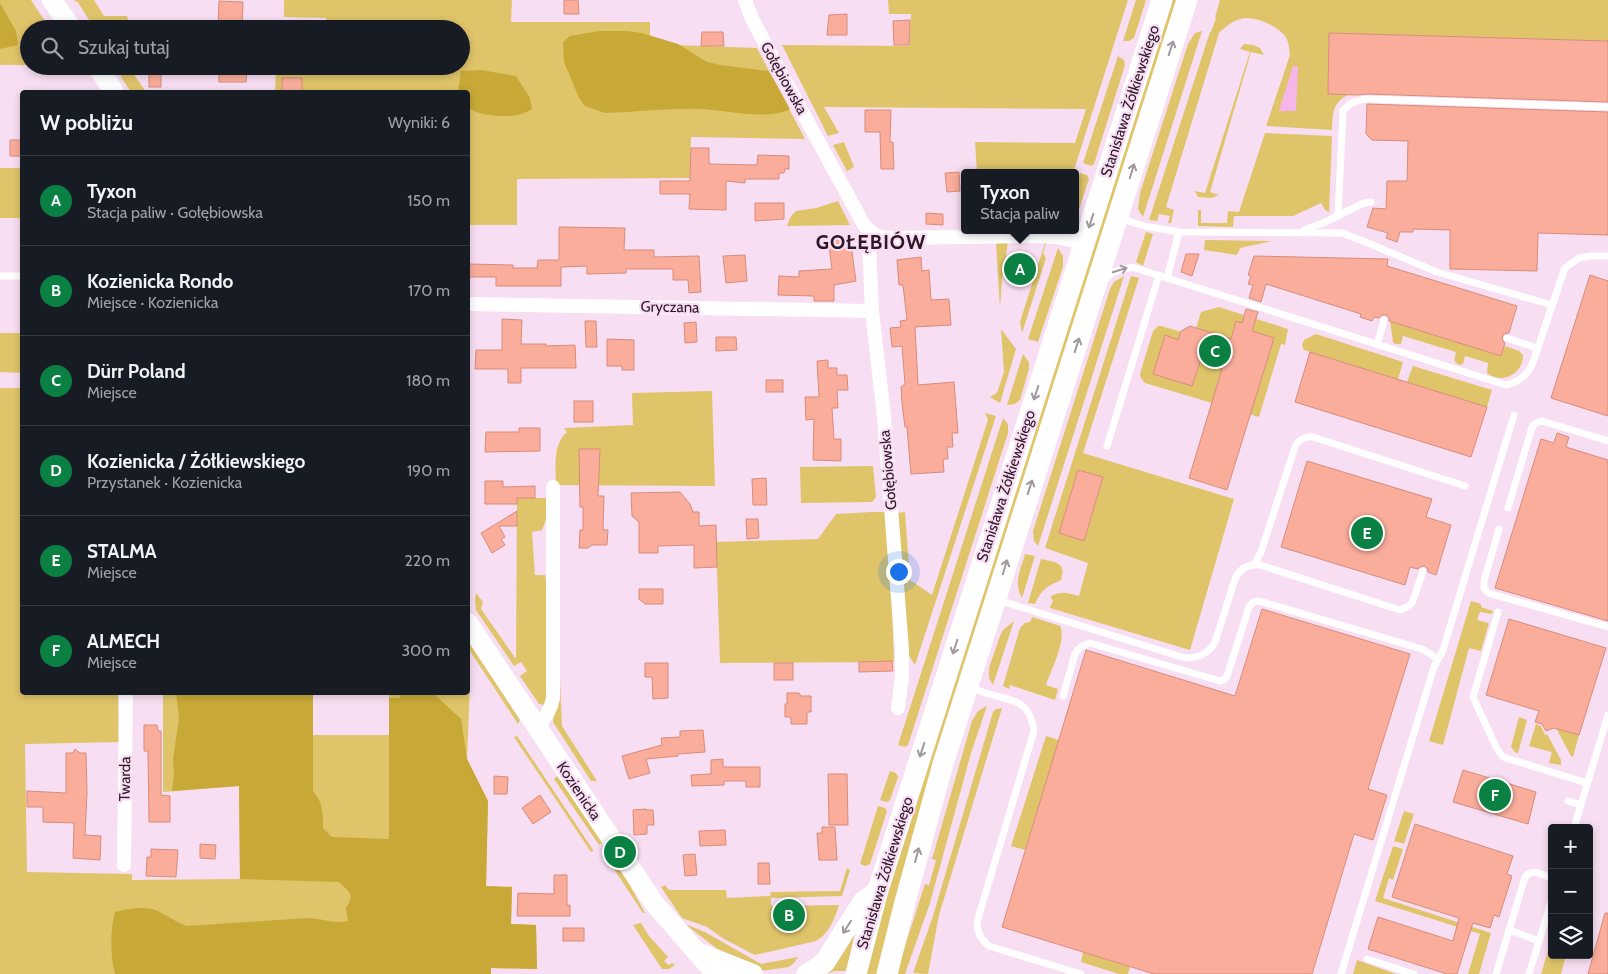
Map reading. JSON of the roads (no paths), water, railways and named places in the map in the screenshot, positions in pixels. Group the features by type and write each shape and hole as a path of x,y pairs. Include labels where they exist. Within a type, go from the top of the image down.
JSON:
{"main road":[{"path":"52,0 66,20"},
{"name":"Stanisława Żółkiewskiego","path":"856,974 878,890 1162,0"},
{"name":"Stanisława Żółkiewskiego","path":"887,974 943,764 1186,0"},
{"path":"103,75 113,90"},
{"name":"Kozienicka","path":"470,626 654,903 716,974"},
{"path":"807,974 824,962 863,902 878,890"},
{"name":"Kozienicka","path":"698,952 752,974"}],"street":[{"name":"Gołębiowska","path":"744,0 779,70 864,225 871,232 869,243 872,312 884,416 899,606 902,675 898,708"},
{"path":"871,232 879,237 889,238 1040,236 1056,237 1084,243"},
{"name":"Gryczana","path":"470,304 872,312"},
{"path":"536,727 548,715 553,698 553,487"},
{"name":"Twarda","path":"124,866 126,695"}],"lane":[{"path":"1338,216 1343,111 1347,105 1353,102 1368,99 1608,107"},
{"path":"1294,232 1309,229 1364,203 1371,202"},
{"path":"1117,218 1144,226 1179,232 1342,233 1437,272 1552,305"},
{"path":"1166,278 1179,232"},
{"path":"1092,297 1108,276 1119,270 1132,267 1506,385 1525,376 1532,365 1562,274 1568,264 1578,258 1608,256"},
{"path":"0,276 20,276"},
{"path":"1107,446 1158,276"},
{"path":"1377,345 1384,320"},
{"path":"1507,338 1537,348"},
{"path":"1341,974 1438,660 1443,650 1514,415"},
{"path":"1508,508 1532,426 1536,422 1542,421 1608,441"},
{"path":"1254,564 1261,552 1296,443 1304,438 1313,437 1465,486"},
{"path":"1499,529 1484,581 1484,588 1488,593 1608,628"},
{"path":"995,599 1190,658 1206,653 1212,648 1235,579 1242,569 1248,566 1260,565 1400,610 1412,603 1423,571"},
{"path":"1063,696 1075,654 1084,644 1090,643 1220,681 1224,680 1227,676 1249,607 1253,602 1258,601 1422,649 1438,660"},
{"path":"1498,612 1473,697 1497,749 1503,757 1587,783"},
{"path":"967,687 1016,701 1023,705 1031,718 1034,731 977,922 979,936 989,946 1081,974"},
{"path":"1575,824 1608,715"},
{"path":"1568,801 1581,805"},
{"path":"1496,974 1526,875 1535,872 1548,877"},
{"path":"1529,974 1548,912"},
{"path":"1509,930 1539,941"},
{"path":"1367,958 1414,974"}],"place":[{"name":"Tyxon","path":"1020,269"},
{"name":"Dürr Poland","path":"1215,351"},
{"name":"STALMA","path":"1367,533"},
{"name":"ALMECH","path":"1495,795"},
{"name":"Kozienicka / Żółkiewskiego","path":"620,852"},
{"name":"Kozienicka Rondo","path":"789,915"}],"district":[{"name":"GOŁĘBIÓW","path":"871,242"}]}
